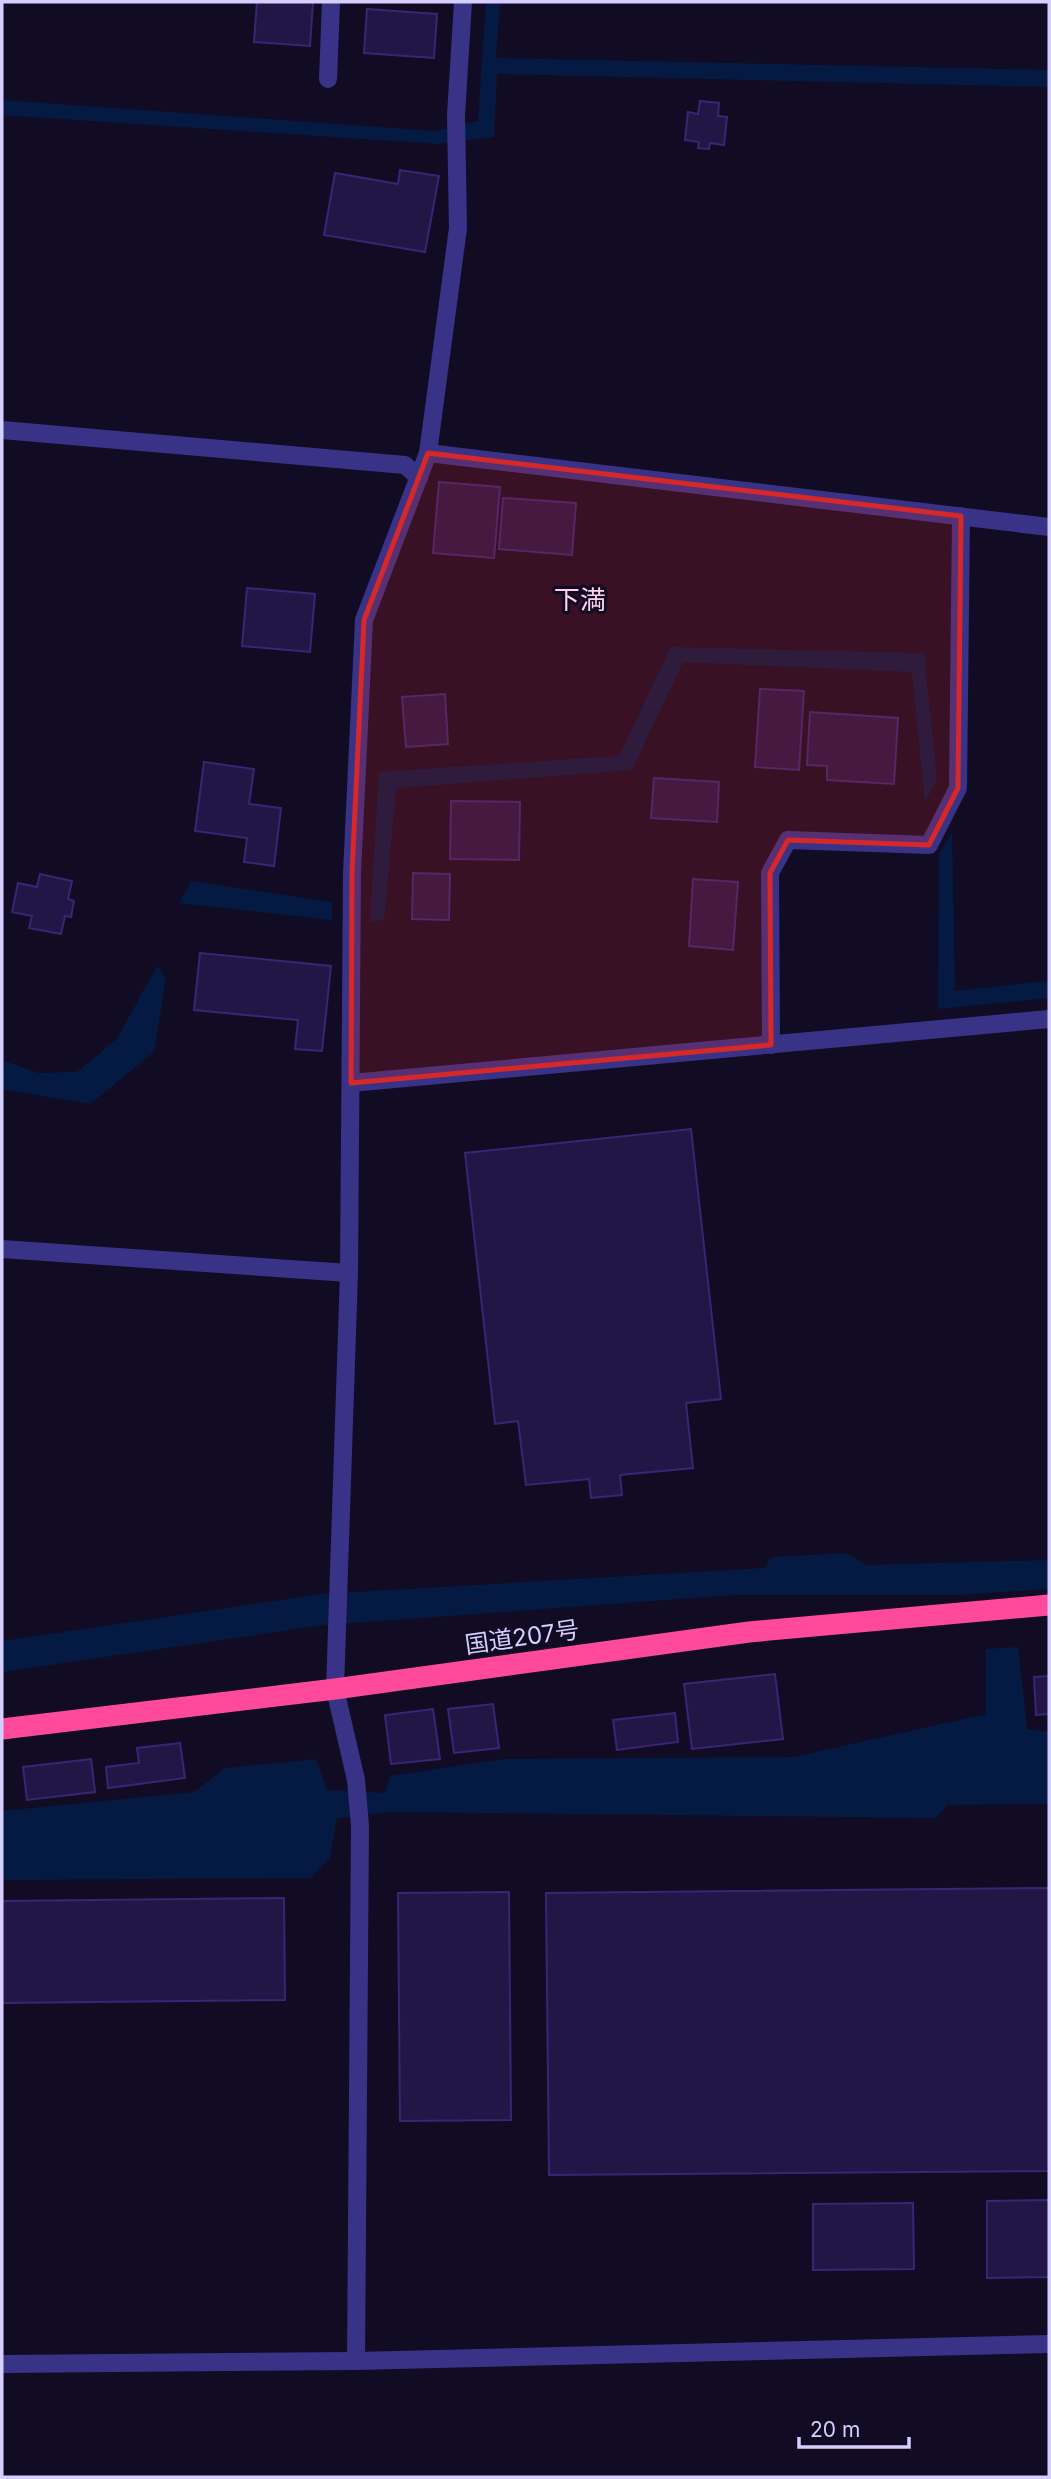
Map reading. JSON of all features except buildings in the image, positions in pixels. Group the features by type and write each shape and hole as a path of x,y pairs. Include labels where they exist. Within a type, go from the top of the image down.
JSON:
{"highway":[{"name":"国道207号","path":"2,1729 335,1689 749,1632 1049,1605"}],"street":[{"path":"328,79 331,2"},
{"path":"356,2361 360,1826 356,1780 335,1689 349,1273 352,873 364,620 428,453 458,228 456,115 463,2"},
{"path":"2,430 405,465 419,478"},
{"path":"428,453 1049,527"},
{"path":"771,1045 769,873 788,840 929,845 958,788 961,516"},
{"path":"351,1083 1049,1019"},
{"path":"2,1249 349,1273"},
{"path":"2,2364 356,2361 1049,2344"}],"highlighted area":[{"path":"428,453 961,516 958,788 929,845 788,840 770,873 771,1045 351,1083 352,873 364,620"}],"water":[{"path":"486,2 500,2 496,58 1049,70 1049,87 497,74 494,137 438,144 2,115 2,100 434,131 478,121"},
{"path":"671,647 924,653 937,779 925,802 912,672 683,662 632,770 396,788 384,920 370,922 379,772 619,756"},
{"path":"952,831 955,991 1049,981 1049,998 938,1009 939,855"},
{"path":"191,881 332,902 332,920 179,903"},
{"path":"157,966 166,978 154,1052 90,1104 2,1089 2,1060 38,1073 77,1072 117,1039"},
{"path":"846,1553 867,1565 1049,1560 1049,1589 959,1595 735,1595 324,1625 2,1672 2,1641 323,1594 764,1568 772,1557"},
{"path":"1018,1647 1027,1729 1049,1732 1049,1804 947,1805 936,1818 389,1812 337,1818 330,1858 311,1878 2,1880 2,1811 194,1792 225,1768 316,1759 327,1790 385,1793 390,1776 504,1759 794,1757 986,1714 986,1649"}],"district":[{"name":"下満","path":"580,599"}]}
